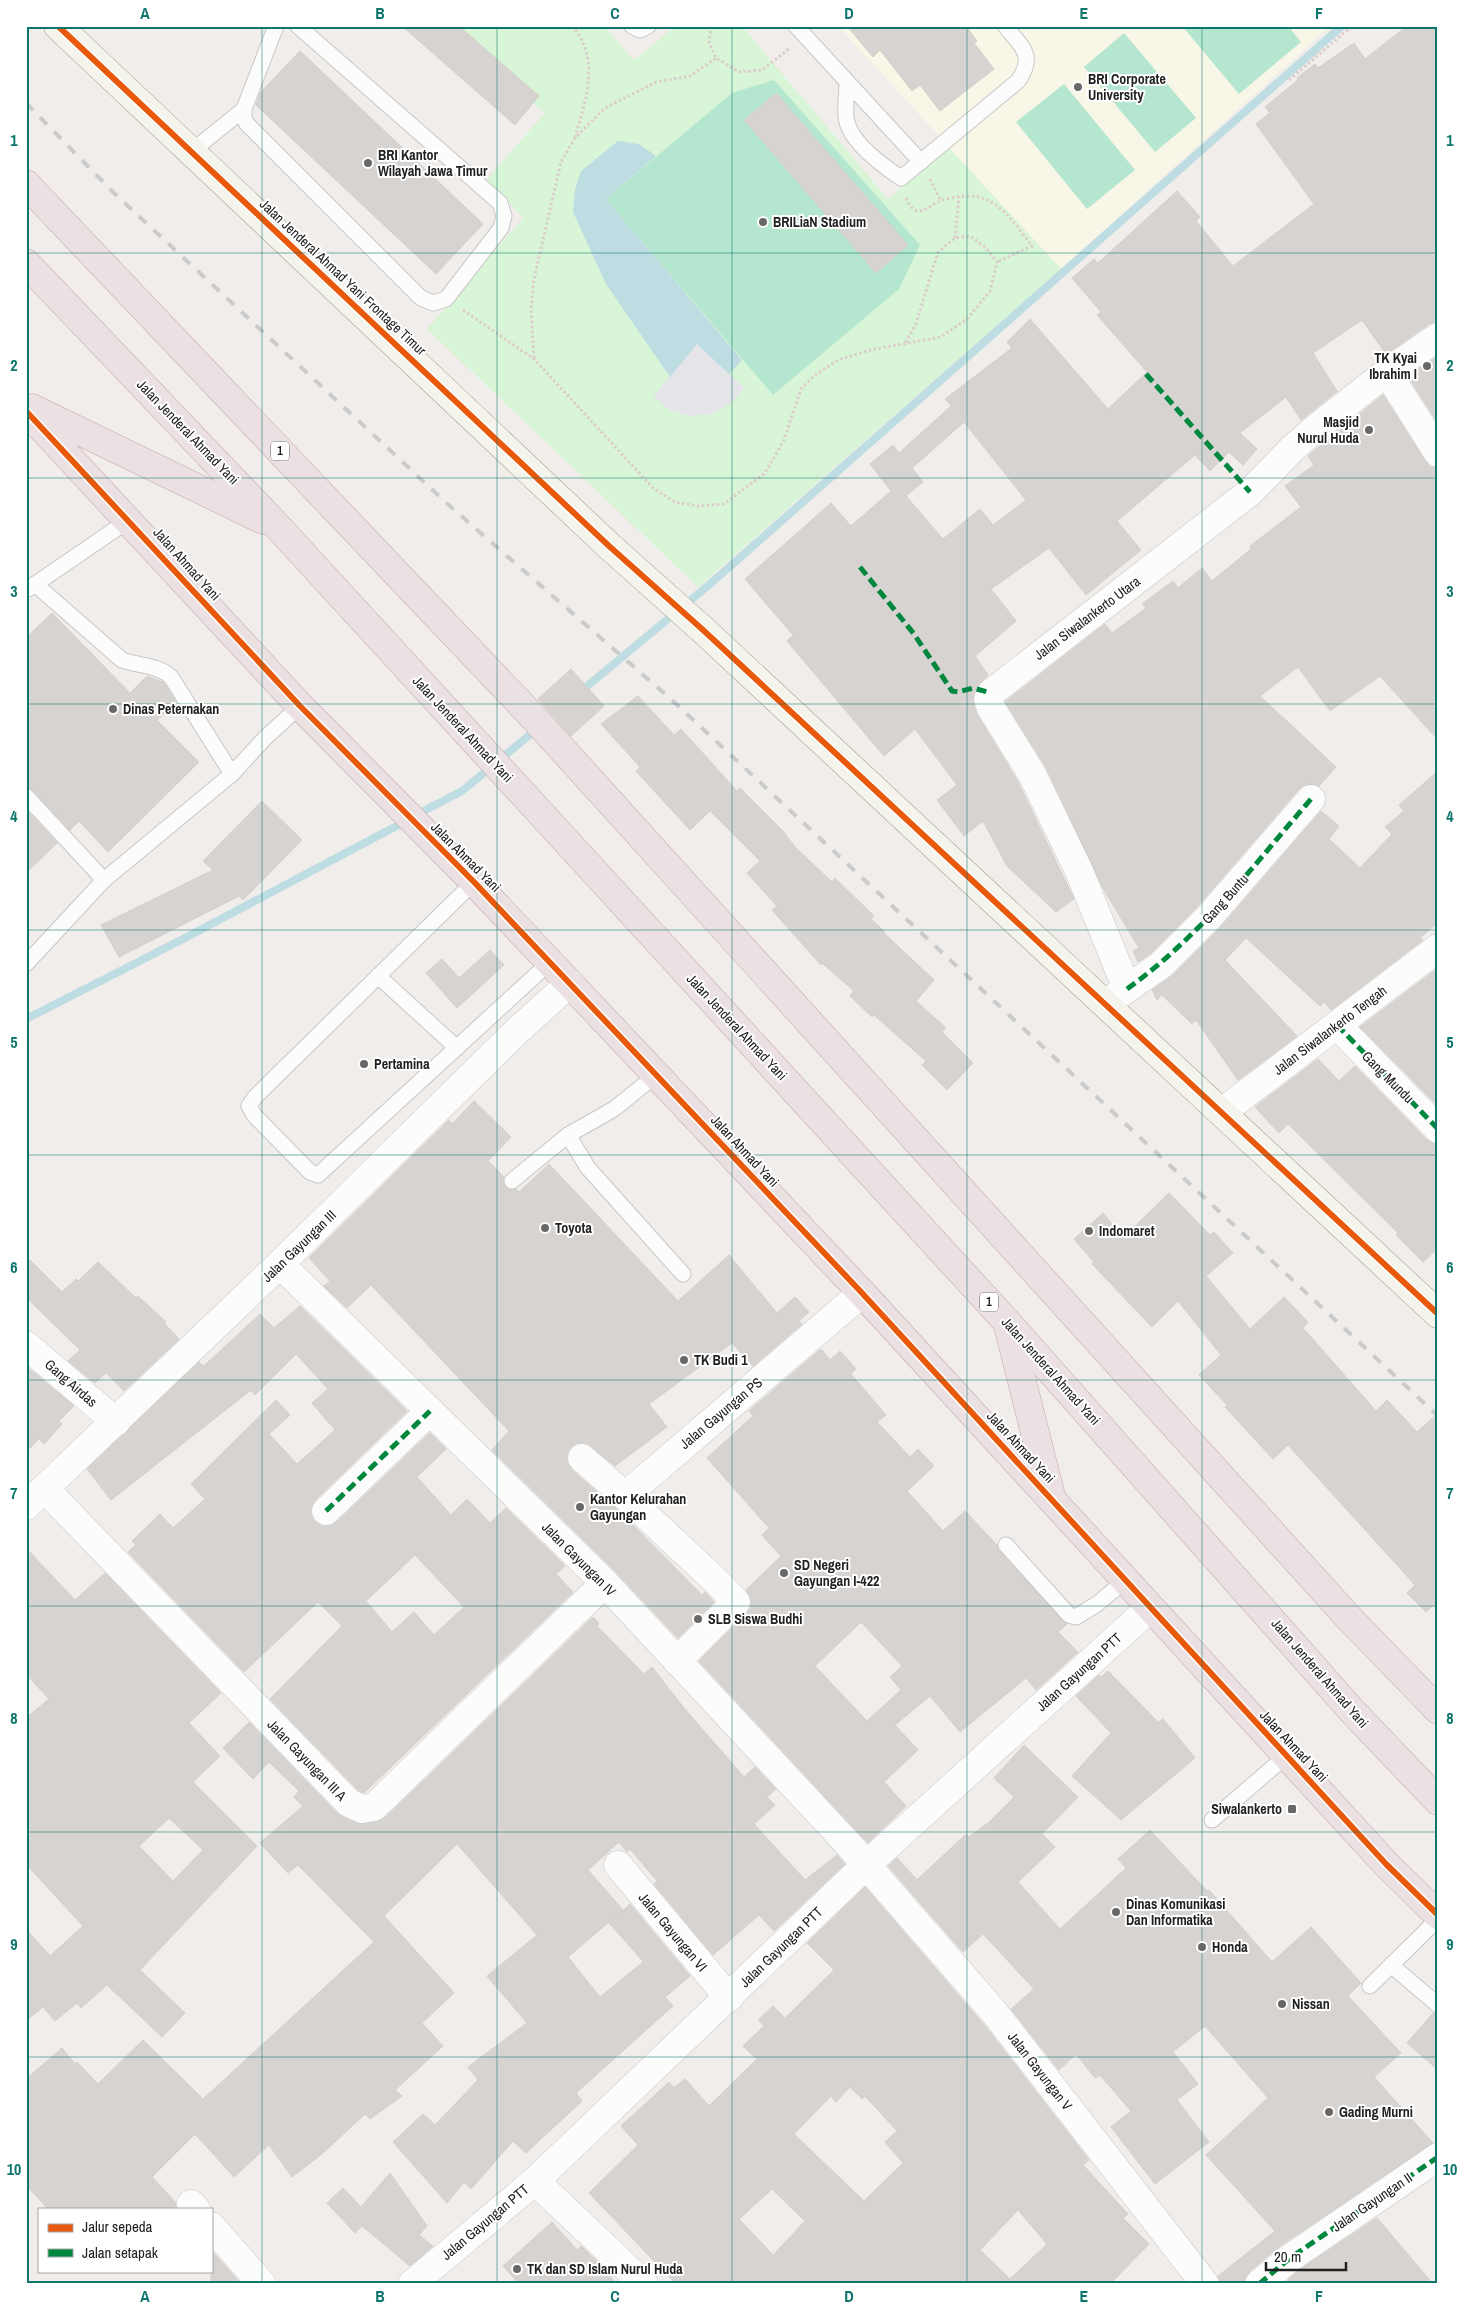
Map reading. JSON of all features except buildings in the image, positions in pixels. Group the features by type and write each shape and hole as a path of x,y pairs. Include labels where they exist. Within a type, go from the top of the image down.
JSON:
{"highway":[{"name":"1","path":"26,184 534,718 1343,1611 1438,1710"},
{"name":"Jalan Jenderal Ahmad Yani","path":"26,263 278,527 1007,1322 1353,1712 1438,1801"},
{"path":"26,405 278,527"},
{"name":"Jalan Ahmad Yani","path":"26,411 300,706 474,882 862,1293 1386,1864 1438,1915"},
{"path":"1007,1322 1052,1500"}],"street":[{"name":"Jalan Jenderal Ahmad Yani Frontage Timur","path":"58,26 192,150 609,546 1117,996 1222,1112 1438,1314"},
{"name":"Jalan Siwalankerto Utara","path":"1117,996 1079,871 1032,774 991,708 988,699 991,693 1250,492 1293,448 1386,372 1438,336"},
{"path":"1386,372 1438,452"},
{"name":"Gang Buntu","path":"1117,996 1160,965 1208,918 1311,799"},
{"name":"Jalan Siwalankerto Tengah","path":"1222,1112 1438,948"},
{"name":"Jalan Gayungan III","path":"36,1497 280,1264 516,1032 570,983"},
{"name":"Gang Mundu","path":"1337,1026 1438,1129"},
{"name":"Jalan Gayungan IV","path":"280,1264 605,1583 866,1865"},
{"name":"Jalan Gayungan PS","path":"625,1496 862,1293"},
{"name":"Gang Airdas","path":"26,1345 116,1422"},
{"path":"326,1511 430,1411"},
{"path":"582,1458 716,1581 736,1602 678,1661"},
{"name":"Jalan Gayungan III A","path":"36,1497 349,1803 362,1809 374,1807 605,1583"},
{"name":"Jalan Gayungan PTT","path":"412,2284 535,2181 866,1865 1150,1608"},
{"name":"Jalan Gayungan VI","path":"618,1865 728,1998"},
{"name":"Jalan Gayungan V","path":"866,1865 994,2012 1205,2284"},
{"name":"Jalan Gayungan II","path":"1259,2284 1290,2258 1438,2157"},
{"path":"535,2181 644,2284"},
{"path":"212,2227 262,2284"}],"lane":[{"path":"276,26 244,109 244,118 250,128 421,298 433,303 446,299 501,228 504,216 500,203 298,26"},
{"path":"632,26 640,30 648,26"},
{"path":"847,82 846,118 850,132 877,162 902,178 1018,81 1026,69 1028,59 1023,48 1005,26"},
{"path":"800,31 921,162"},
{"path":"192,150 244,109"},
{"path":"129,520 30,587 122,660 157,668 171,677 232,774"},
{"path":"26,964 104,880 232,774 265,738 300,706"},
{"path":"26,796 104,880"},
{"path":"474,882 255,1097 249,1106 254,1115 310,1172 318,1175 550,962"},
{"path":"378,976 457,1048"},
{"path":"512,1181 568,1135 614,1109 656,1075"},
{"path":"568,1135 588,1168 683,1274"},
{"path":"1006,1545 1069,1615 1076,1617 1097,1604 1126,1580"},
{"path":"1212,1820 1286,1756"},
{"path":"1370,1986 1438,1919"},
{"path":"1391,1965 1438,2005"}],"path":[{"path":"534,359 531,309 534,279 562,162 574,138 588,95 589,58 581,36 572,26"},
{"path":"711,26 709,42 716,58 739,72 762,70 800,31"},
{"path":"1289,80 1352,26"},
{"path":"574,138 605,108 656,82 690,76 716,58"},
{"path":"902,178 906,200 911,208 920,211 929,210 941,201 958,197 978,197 995,205 1012,220 1032,246 997,262"},
{"path":"955,238 958,197"},
{"path":"904,345 916,324 938,252 955,238 970,236 985,247 997,262"},
{"path":"446,299 534,359 653,488 675,502 698,506 724,504 765,472 784,440 801,389 815,375 838,360 870,350 904,345 941,336 968,318 990,291 997,262"}],"shaded area":[{"name":"BRI Corporate University","path":"838,26 1330,26 1061,269"},
{"path":"697,343 744,388 730,404 711,414 690,416 670,410 653,397"}],"green space":[{"path":"439,26 604,26 634,60 676,26 742,26 888,199 949,148 1061,269 698,587 427,329 523,218 486,180 545,113"},
{"path":"1182,26 1288,26 1301,42 1239,94"},
{"path":"1124,33 1196,118 1155,152 1084,67"},
{"name":"BRILiaN Stadium","path":"774,80 920,245 899,289 773,395 606,199 732,93"},
{"path":"1064,84 1135,170 1087,209 1016,122"}],"water":[{"path":"618,141 639,144 656,156 606,199 742,360 729,374 697,344 670,377 606,284 573,212 575,190 581,171"}],"waterway":[{"path":"579,693 710,584 1342,26"},
{"path":"416,815 462,791 538,728"},
{"path":"26,1019 183,939 406,821"}],"railway":[{"path":"26,103 114,193 452,508 673,701 1438,1416"}],"marked path":[{"path":"1146,374 1250,492"},
{"path":"860,567 914,634 952,691 958,692 973,688 991,693"},
{"path":"1127,989 1179,947 1202,924 1225,900 1311,799"},
{"path":"1337,1025 1438,1129"},
{"path":"326,1511 430,1411"},
{"path":"1259,2284 1290,2258 1438,2157"}],"cycle path":[{"path":"58,26 609,546 702,629 1438,1314"},
{"path":"26,411 300,706 474,882 862,1293 1386,1864 1438,1915"}],"place":[{"name":"BRI Corporate University","path":"1078,87"},
{"name":"BRI Kantor Wilayah Jawa Timur","path":"368,163"},
{"name":"BRILiaN Stadium","path":"763,222"},
{"name":"TK Kyai Ibrahim I","path":"1427,366"},
{"name":"Masjid Nurul Huda","path":"1369,430"},
{"name":"Dinas Peternakan","path":"113,709"},
{"name":"Pertamina","path":"364,1064"},
{"name":"Toyota","path":"545,1228"},
{"name":"Indomaret","path":"1089,1231"},
{"name":"TK Budi 1","path":"684,1360"},
{"name":"Kantor Kelurahan Gayungan","path":"580,1507"},
{"name":"SD Negeri Gayungan I-422","path":"784,1573"},
{"name":"SLB Siswa Budhi","path":"698,1619"},
{"name":"Siwalankerto","path":"1292,1809"},
{"name":"Dinas Komunikasi Dan Informatika","path":"1116,1912"},
{"name":"Honda","path":"1202,1947"},
{"name":"Nissan","path":"1282,2004"},
{"name":"Gading Murni","path":"1329,2112"},
{"name":"TK dan SD Islam Nurul Huda","path":"517,2269"}]}
